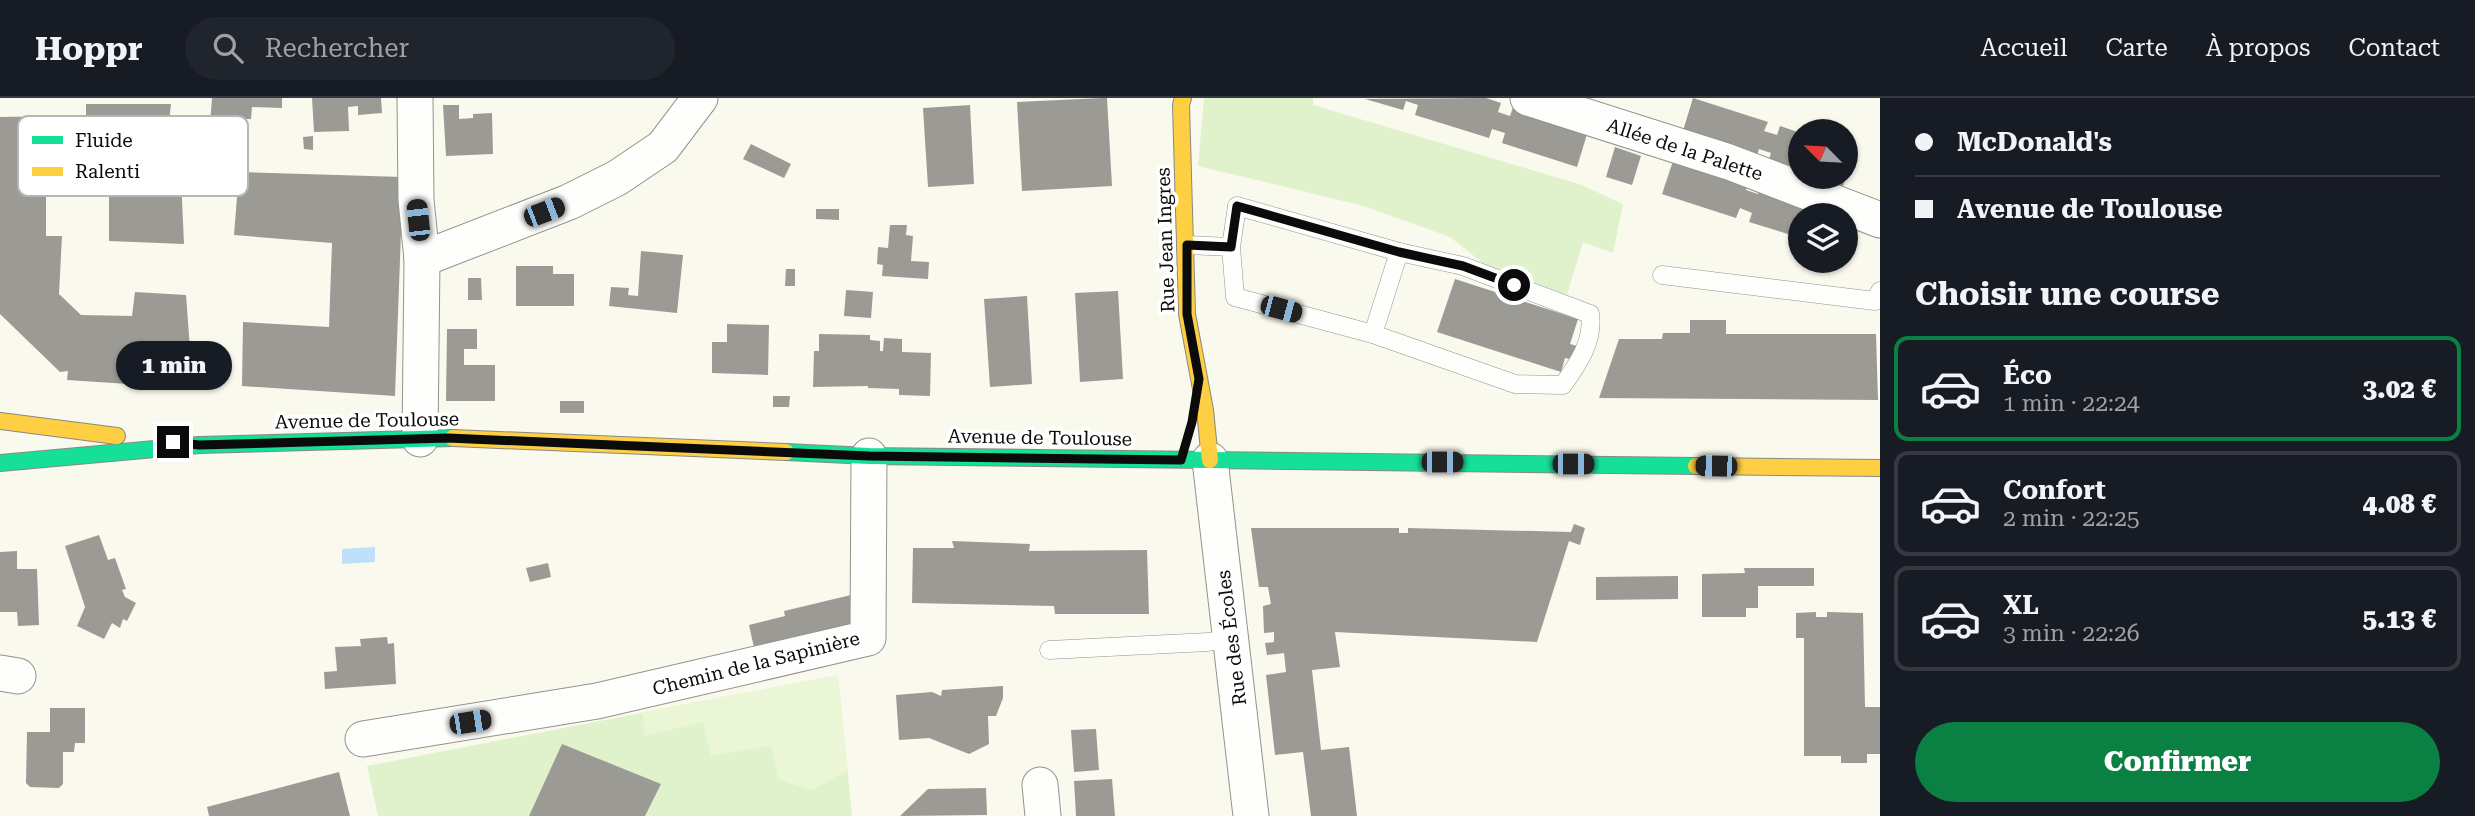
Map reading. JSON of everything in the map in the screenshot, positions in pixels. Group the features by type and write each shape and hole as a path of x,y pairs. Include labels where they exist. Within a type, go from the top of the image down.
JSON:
{"main road":[{"name":"Rue Jean Ingres","path":"1183,98 1181,105 1187,314 1205,410 1193,454"},
{"path":"1192,422 1199,379"},
{"name":"Avenue de Toulouse","path":"0,421 199,445"},
{"name":"Avenue de Toulouse","path":"0,463 199,445 448,438 869,456 1193,454 1880,468"}],"street":[{"path":"415,98 416,200 422,259 420,439"},
{"path":"422,259 569,202 617,178 663,147 700,98"},
{"name":"Allée de la Palette","path":"1528,98 1729,162 1880,220"},
{"name":"Rue des Écoles","path":"1193,454 1231,638 1251,816"},
{"name":"Chemin de la Sapinière","path":"363,740 597,701 868,638 869,456"}],"lane":[{"path":"1237,206 1399,252 1463,266 1590,314 1592,329 1580,363 1563,385 1515,384 1373,334 1235,297 1231,247 1237,206"},
{"path":"1187,245 1231,247"},
{"path":"1373,334 1399,252"},
{"path":"1662,275 1875,301 1880,291"},
{"path":"1049,650 1208,642 1231,638"}],"green space":[{"path":"1204,98 1313,98 1313,105 1579,184 1623,204 1613,253 1583,242 1567,295 1487,266 1450,237 1364,206 1198,166"},
{"path":"838,675 852,816 378,816 367,766"},
{"path":"838,675 848,770 813,790 779,780 771,746 711,756 703,722 645,736 642,712"}],"water":[{"path":"375,547 375,562 342,564 342,549"}],"building":[{"path":"212,98 282,98 282,108 252,107 251,119 248,119 248,116 211,116"},
{"path":"312,98 381,98 382,113 358,115 358,106 348,107 349,131 314,132"},
{"path":"1107,98 1112,186 1022,191 1017,102"},
{"path":"1486,98 1501,103 1498,112 1510,116 1513,107 1588,131 1577,167 1502,143 1505,133 1492,129 1489,138 1415,115 1418,105 1406,101 1403,110 1365,99"},
{"path":"1693,98 1768,122 1764,131 1777,135 1780,126 1788,129 1788,168 1768,162 1771,153 1759,149 1756,158 1682,134"},
{"path":"86,104 171,104 170,116 86,116"},
{"path":"443,105 459,105 459,119 473,118 473,114 492,113 493,154 446,156"},
{"path":"970,105 974,184 928,187 923,108"},
{"path":"0,117 18,117 18,196 46,196 46,236 62,236 59,294 81,315 132,316 135,292 186,295 192,376 158,378 159,386 67,380 68,371 60,372 0,314"},
{"path":"313,136 313,150 304,149 303,137"},
{"path":"751,144 791,164 784,178 743,159"},
{"path":"1615,147 1641,156 1632,185 1606,177"},
{"path":"1674,158 1748,182 1746,190 1758,194 1760,186 1803,203 1788,203 1788,234 1749,222 1752,213 1740,208 1736,218 1662,194"},
{"path":"248,172 403,177 395,396 242,386 243,322 329,327 332,243 234,235 237,196 248,196"},
{"path":"109,196 182,196 184,244 109,241"},
{"path":"816,209 839,209 839,220 816,219"},
{"path":"890,225 907,225 906,235 913,236 911,261 929,262 928,279 882,276 883,265 877,264 878,247 888,248"},
{"path":"641,251 683,255 677,313 609,306 611,287 629,288 628,295 638,296"},
{"path":"516,266 553,266 553,274 574,274 574,306 516,306"},
{"path":"786,269 795,269 795,286 785,286"},
{"path":"468,278 481,278 482,300 468,300"},
{"path":"1455,279 1578,319 1570,344 1577,346 1570,359 1565,358 1561,372 1437,332"},
{"path":"846,290 873,292 871,318 844,316"},
{"path":"1118,291 1123,379 1080,382 1075,293"},
{"path":"1027,296 1032,384 990,387 984,299"},
{"path":"1690,320 1726,320 1726,334 1876,334 1878,400 1599,398 1619,339 1662,339 1663,333 1690,333"},
{"path":"727,324 769,325 768,375 712,373 712,342 727,342"},
{"path":"447,329 477,329 477,349 464,349 464,365 495,365 495,401 446,401"},
{"path":"819,334 870,335 870,340 880,341 880,351 883,351 884,338 902,339 902,352 931,353 930,396 899,395 899,389 868,386 813,387 814,351 819,351"},
{"path":"773,396 790,396 789,407 773,407"},
{"path":"560,401 584,401 584,413 560,413"},
{"path":"1574,524 1585,528 1580,545 1569,541 1537,642 1335,632 1340,667 1312,670 1321,750 1349,747 1357,816 1311,816 1303,752 1275,755 1266,675 1286,672 1284,653 1267,655 1265,643 1274,642 1274,632 1264,633 1263,606 1271,604 1268,587 1259,587 1251,528 1399,528 1399,533 1408,533 1408,528 1571,532"},
{"path":"99,535 108,560 115,558 126,589 122,590 125,597 136,603 127,621 123,619 120,628 112,623 104,639 77,626 85,607 65,546"},
{"path":"952,541 1030,544 1029,551 1147,550 1149,614 1055,614 1054,606 912,603 913,548 954,548"},
{"path":"17,551 17,569 37,569 39,625 18,626 17,612 0,612 0,552"},
{"path":"548,563 551,577 530,582 526,568"},
{"path":"1744,568 1814,568 1814,586 1758,586 1758,608 1746,608 1746,617 1702,617 1702,574 1745,573"},
{"path":"1678,576 1678,599 1596,600 1596,577"},
{"path":"851,595 853,624 755,652 749,625 785,616 784,611"},
{"path":"1816,612 1816,617 1827,617 1827,612 1863,613 1865,707 1880,707 1880,754 1867,754 1867,763 1841,763 1841,756 1804,756 1804,638 1796,638 1796,613"},
{"path":"387,637 388,644 394,643 396,684 325,689 324,672 337,671 335,647 361,646 360,639"},
{"path":"1003,686 1003,698 996,716 988,716 989,744 969,754 929,738 899,740 896,695 932,692 941,696 942,690"},
{"path":"50,708 85,708 85,743 75,743 74,752 63,752 63,784 59,788 30,787 26,783 27,732 50,732"},
{"path":"1096,729 1099,770 1074,772 1071,730"},
{"path":"562,744 661,784 645,816 529,816"},
{"path":"339,772 350,816 209,816 207,807"},
{"path":"1112,779 1115,816 1076,816 1074,781"},
{"path":"986,788 987,815 900,816 928,789"}],"traffic: fast":[{"path":"0,463 199,445 453,438"},
{"path":"786,452 869,456 1696,466"}],"traffic: slow":[{"path":"1183,98 1181,105 1187,314 1205,410 1210,460"},
{"path":"0,421 117,436"},
{"path":"453,438 786,452"},
{"path":"1696,466 1880,468"}],"route":[{"path":"173,442 199,445 448,438 869,456 1181,460 1192,422 1199,379 1187,314 1187,245 1231,247 1237,206 1399,252 1463,266 1514,285"}]}
